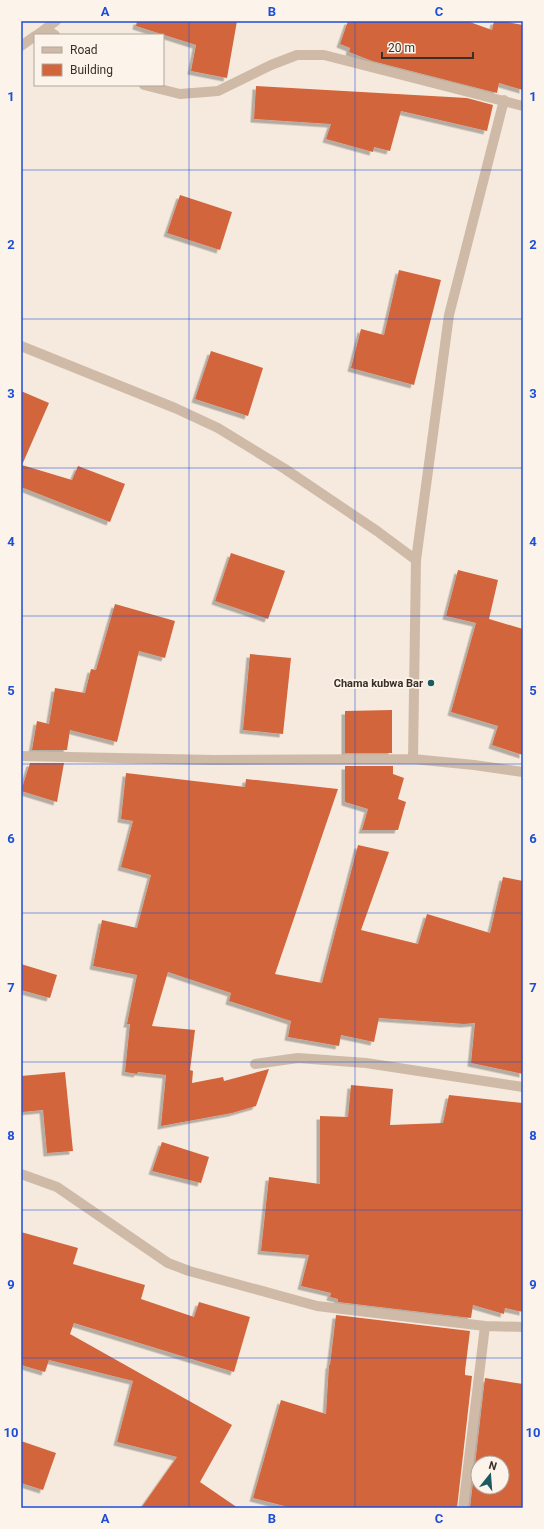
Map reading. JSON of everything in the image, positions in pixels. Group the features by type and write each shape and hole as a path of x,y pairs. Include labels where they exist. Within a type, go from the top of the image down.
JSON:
{"street":[{"path":"39,34 56,21"},
{"path":"21,46 34,37"},
{"path":"148,86 180,94 218,91 271,65 297,55 324,55 523,106"},
{"path":"413,759 416,560 449,315 504,100"},
{"path":"21,346 175,408 218,428 298,478 377,531 416,560"},
{"path":"21,756 214,760 413,759 474,765 523,772"},
{"path":"255,1064 298,1058 366,1063 523,1087"},
{"path":"21,1174 57,1187 168,1263 189,1271 317,1306 485,1326 523,1326"},
{"path":"463,1508 485,1326"}],"building":[{"path":"137,21 237,21 227,78 191,71 196,45 136,26"},
{"path":"348,21 467,21 492,30 494,21 523,25 523,90 499,83 497,93 372,61 349,52 350,48 340,44"},
{"path":"256,86 467,98 493,105 487,131 401,111 390,151 374,147 373,152 326,139 331,124 254,119"},
{"path":"180,195 232,212 220,250 167,233"},
{"path":"399,270 441,280 414,385 351,368 361,329 384,335"},
{"path":"211,351 263,368 248,416 195,399"},
{"path":"21,391 49,403 22,465 72,480 78,466 125,484 110,522 21,487"},
{"path":"231,553 285,571 268,619 215,601"},
{"path":"458,570 498,580 489,619 523,629 523,755 492,745 498,726 451,712 476,623 446,616"},
{"path":"115,604 175,621 165,658 139,651 117,742 70,730 67,750 32,750 37,721 49,724 55,688 85,693 91,669 96,670"},
{"path":"250,654 291,658 283,734 243,730"},
{"path":"392,710 392,753 345,753 345,711"},
{"path":"30,763 64,763 57,802 21,791"},
{"path":"345,766 393,766 393,774 404,778 398,799 406,802 398,830 362,830 368,809 345,802"},
{"path":"126,773 245,787 246,779 338,789 275,974 322,983 358,845 389,852 361,930 418,944 427,914 490,933 503,877 523,881 523,1074 471,1063 475,1023 464,1024 379,1018 374,1042 341,1035 339,1046 288,1037 291,1021 229,1001 231,993 168,972 152,1026 195,1030 190,1070 193,1071 192,1083 223,1077 224,1081 269,1069 256,1106 232,1113 161,1126 166,1075 125,1072 130,1024 127,1024 137,975 93,966 102,920 137,928 151,875 121,867 133,821 121,819"},
{"path":"21,964 57,975 50,998 21,990"},
{"path":"65,1072 73,1151 47,1153 43,1110 22,1112 21,1076"},
{"path":"351,1085 393,1089 390,1125 443,1123 449,1095 523,1103 523,1312 505,1308 504,1314 473,1305 471,1318 338,1302 338,1299 330,1297 331,1293 301,1286 309,1255 261,1251 269,1177 320,1184 320,1116 348,1117"},
{"path":"162,1142 209,1157 201,1183 152,1171"},
{"path":"21,1232 78,1248 73,1264 145,1285 141,1299 194,1317 199,1302 250,1317 234,1372 74,1323 70,1334 232,1425 200,1482 238,1508 141,1508 177,1457 117,1442 133,1381 49,1360 45,1372 21,1365"},
{"path":"336,1315 470,1331 465,1375 472,1376 457,1508 292,1508 253,1498 281,1400 326,1414 329,1365"},
{"path":"485,1378 523,1384 523,1508 470,1508 472,1495 510,1495 510,1455 476,1455"},
{"path":"21,1441 56,1453 43,1490 21,1483"}],"place":[{"name":"Chama kubwa Bar","path":"431,683"}]}
